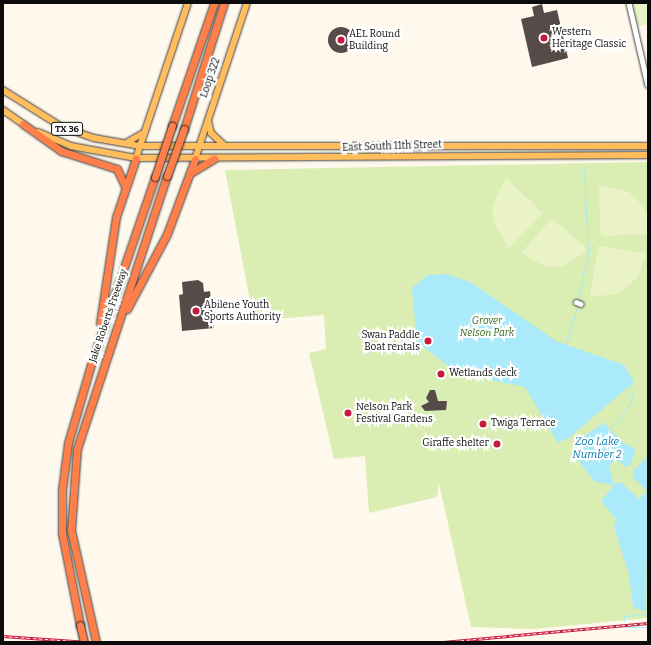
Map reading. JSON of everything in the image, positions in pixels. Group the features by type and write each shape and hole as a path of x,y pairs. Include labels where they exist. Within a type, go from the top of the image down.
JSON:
{"highway":[{"name":"Jake Roberts Freeway","path":"83,642 62,534 62,490 68,443 91,365 214,3"},
{"name":"Jake Roberts Freeway","path":"96,642 75,554 72,490 76,449 184,129 224,3"},
{"path":"213,38 229,3"},
{"path":"23,124 61,151 117,169 125,180 125,190"},
{"path":"91,365 106,299 116,217 136,158"},
{"path":"105,360 135,288 167,234 195,159"},
{"path":"190,173 214,159"}],"main road":[{"path":"136,158 188,3"},
{"name":"Loop 322","path":"195,159 247,3"},
{"name":"TX 36","path":"3,90 62,127 119,143 140,146"},
{"name":"TX 36","path":"3,110 23,124 70,146 136,158"},
{"path":"208,120 211,133 225,146"},
{"path":"119,143 137,140 145,130"},
{"name":"East South 11th Street","path":"140,146 648,146"},
{"name":"East South 11th Street","path":"136,158 214,159 648,154"}],"street":[{"path":"629,3 648,85"}],"green space":[{"path":"632,3 648,3 648,24 638,27"},
{"name":"Grover Nelson Park","path":"648,162 648,618 534,629 471,627 439,483 437,497 369,513 365,456 334,459 309,353 326,349 324,315 263,320 252,311 225,170"},
{"path":"506,178 543,213 509,248 494,224 492,206"},
{"path":"599,185 629,192 642,205 648,217 648,234 605,236 600,233"},
{"path":"552,218 585,247 586,252 563,266 546,267 521,253"},
{"path":"598,246 646,253 638,277 618,294 590,297"}],"water":[{"path":"447,274 472,283 556,341 624,365 634,382 570,437 558,443 525,387 457,373 417,342 412,288 428,275"},
{"name":"Zoo Lake Number 2","path":"604,423 622,442 636,449 630,466 625,467 616,459 609,466 614,484 621,482 639,499 647,491 633,477 633,471 648,456 646,612 633,607 629,575 614,527 616,519 601,501 614,485 595,482 573,454 573,448 581,438"}],"building":[{"name":"Western Heritage Classic","path":"542,4 544,13 557,10 568,58 532,67 521,19 534,16 532,7"},
{"name":"AEL Round Building","path":"341,27 350,31 354,40 350,49 341,53 332,49 328,40 332,31"},
{"name":"Abilene Youth Sports Authority","path":"198,280 203,283 204,292 210,291 214,328 182,331 179,295 183,294 182,282"},
{"path":"430,390 435,390 438,401 447,401 446,410 425,411 421,406 429,402 426,398"},
{"path":"481,419 485,419 488,424 485,429 481,429 478,426 478,422"}],"waterway":[{"path":"578,301 588,254 584,169"},
{"path":"566,345 578,304"},
{"path":"611,428 631,402 633,389 629,385"},
{"path":"624,621 624,616 648,614"},
{"path":"625,627 648,627"}],"railway":[{"path":"443,642 648,623"},
{"path":"3,636 89,642"}],"place":[{"name":"Western Heritage Classic","path":"544,38"},
{"name":"AEL Round Building","path":"341,40"},
{"name":"Abilene Youth Sports Authority","path":"196,311"},
{"name":"Swan Paddle Boat rentals","path":"428,341"},
{"name":"Wetlands deck","path":"441,374"},
{"name":"Nelson Park Festival Gardens","path":"348,413"},
{"name":"Twiga Terrace","path":"483,424"},
{"name":"Giraffe shelter","path":"497,444"}]}
